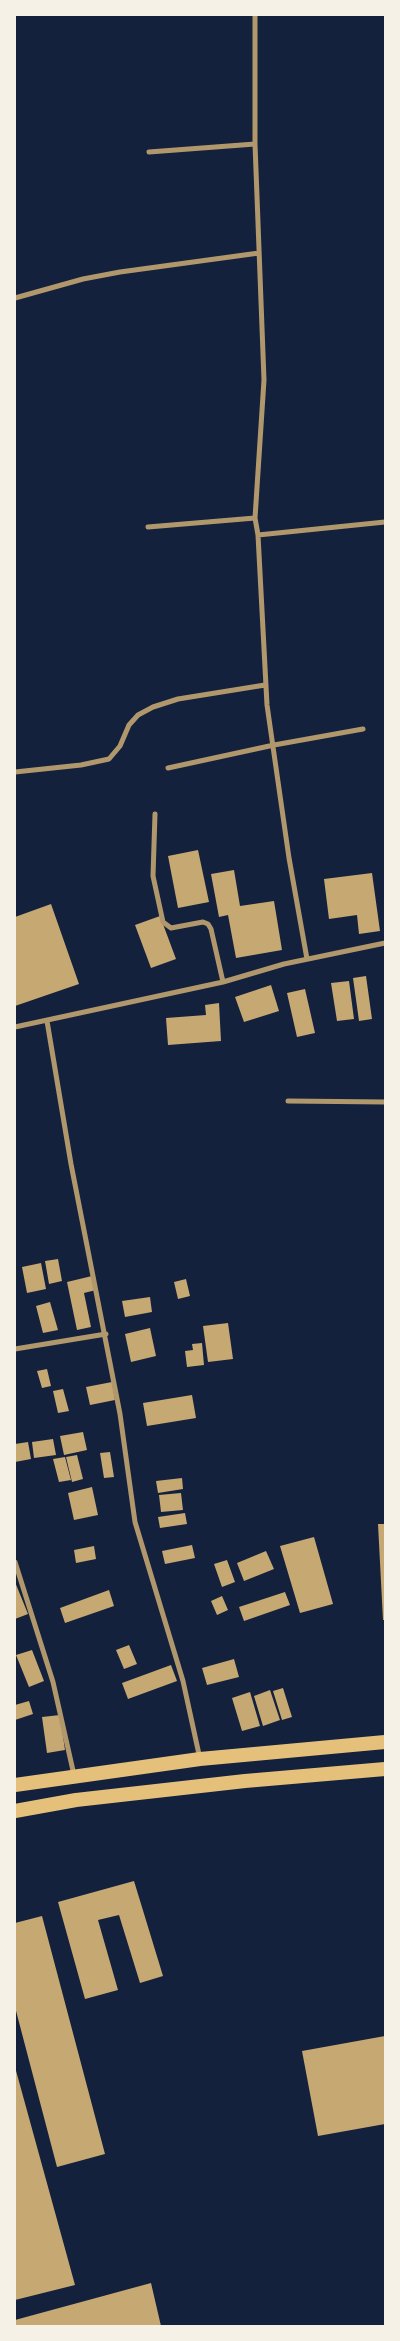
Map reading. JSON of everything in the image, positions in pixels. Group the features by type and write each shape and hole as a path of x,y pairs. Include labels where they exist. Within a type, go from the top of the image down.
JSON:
{"highway":[{"path":"15,1785 200,1759 385,1742"},
{"path":"15,1811 76,1800 244,1781 385,1769"}],"street":[{"path":"255,15 254,144 264,380 254,518 258,535 265,685 289,858 307,959"},
{"path":"149,152 254,144"},
{"path":"15,298 101,275 259,253"},
{"path":"148,527 254,518"},
{"path":"258,535 385,522"},
{"path":"15,772 81,765 109,759 120,746 129,725 138,715 178,699 265,685"},
{"path":"168,768 274,745 363,730"},
{"path":"155,814 153,876 163,922 171,928 202,922 208,924 211,929 223,982"},
{"path":"15,1027 223,982 307,959 385,943"},
{"path":"47,1021 106,1334 120,1414 135,1522 183,1681 200,1759"},
{"path":"288,1101 385,1102"},
{"path":"15,1349 106,1334"},
{"path":"15,1562 53,1682 74,1776"}],"building":[{"path":"198,850 209,902 178,908 168,856"},
{"path":"234,870 240,906 274,901 282,950 236,958 228,915 219,917 211,874"},
{"path":"372,873 380,931 359,934 357,915 329,919 324,879"},
{"path":"51,904 79,984 15,1006 15,917"},
{"path":"160,916 176,959 151,968 135,925"},
{"path":"366,976 372,1019 359,1021 353,978"},
{"path":"349,981 354,1019 337,1021 331,983"},
{"path":"271,985 279,1011 244,1022 235,997"},
{"path":"305,989 315,1033 297,1037 287,993"},
{"path":"219,1003 221,1041 168,1045 166,1018 206,1015 205,1005"},
{"path":"58,1259 62,1281 49,1284 45,1261"},
{"path":"41,1263 46,1289 27,1293 22,1267"},
{"path":"92,1276 96,1290 84,1293 91,1327 77,1330 67,1282"},
{"path":"186,1279 190,1296 178,1299 174,1282"},
{"path":"150,1297 152,1312 125,1317 122,1301"},
{"path":"50,1302 58,1330 43,1333 36,1306"},
{"path":"228,1323 233,1359 208,1362 203,1326"},
{"path":"150,1328 156,1356 131,1362 125,1334"},
{"path":"202,1343 204,1365 187,1367 185,1351 193,1350 192,1344"},
{"path":"47,1369 51,1386 42,1388 37,1371"},
{"path":"112,1382 115,1400 90,1405 86,1387"},
{"path":"63,1389 69,1411 58,1413 53,1391"},
{"path":"192,1395 196,1418 147,1426 143,1403"},
{"path":"83,1432 87,1450 64,1455 60,1436"},
{"path":"53,1439 56,1455 34,1458 32,1442"},
{"path":"28,1442 31,1459 15,1462 15,1444"},
{"path":"110,1452 114,1477 104,1478 100,1453"},
{"path":"77,1455 83,1479 72,1482 66,1457"},
{"path":"65,1457 71,1480 59,1482 53,1459"},
{"path":"182,1478 183,1489 158,1493 156,1481"},
{"path":"92,1487 98,1515 74,1520 68,1493"},
{"path":"181,1493 183,1510 161,1512 159,1495"},
{"path":"185,1513 187,1524 160,1528 158,1517"},
{"path":"378,1524 385,1524 385,1620 383,1620"},
{"path":"314,1537 333,1604 300,1613 280,1546"},
{"path":"192,1545 195,1558 165,1564 162,1551"},
{"path":"94,1546 96,1559 76,1563 74,1550"},
{"path":"266,1551 274,1569 244,1581 237,1563"},
{"path":"227,1560 235,1582 222,1587 214,1564"},
{"path":"15,1582 28,1614 15,1619"},
{"path":"109,1590 114,1606 65,1623 60,1608"},
{"path":"285,1592 290,1605 244,1621 239,1607"},
{"path":"222,1596 228,1610 217,1615 211,1601"},
{"path":"129,1645 137,1664 124,1669 116,1650"},
{"path":"32,1650 44,1681 29,1687 16,1655"},
{"path":"234,1659 239,1677 207,1685 202,1668"},
{"path":"171,1665 177,1681 128,1699 122,1683"},
{"path":"283,1688 292,1717 282,1720 273,1691"},
{"path":"270,1690 280,1720 263,1726 254,1696"},
{"path":"250,1692 260,1726 242,1731 232,1698"},
{"path":"29,1701 33,1714 15,1720 15,1705"},
{"path":"60,1715 65,1750 47,1753 42,1717"},
{"path":"134,1881 163,1976 140,1983 119,1915 98,1920 118,1990 85,1999 58,1902"},
{"path":"42,1916 105,2154 57,2167 15,2007 15,1923"},
{"path":"385,2036 385,2124 318,2136 302,2051"},
{"path":"15,2067 75,2285 15,2300"},
{"path":"151,2283 161,2326 15,2326 15,2320"}]}
